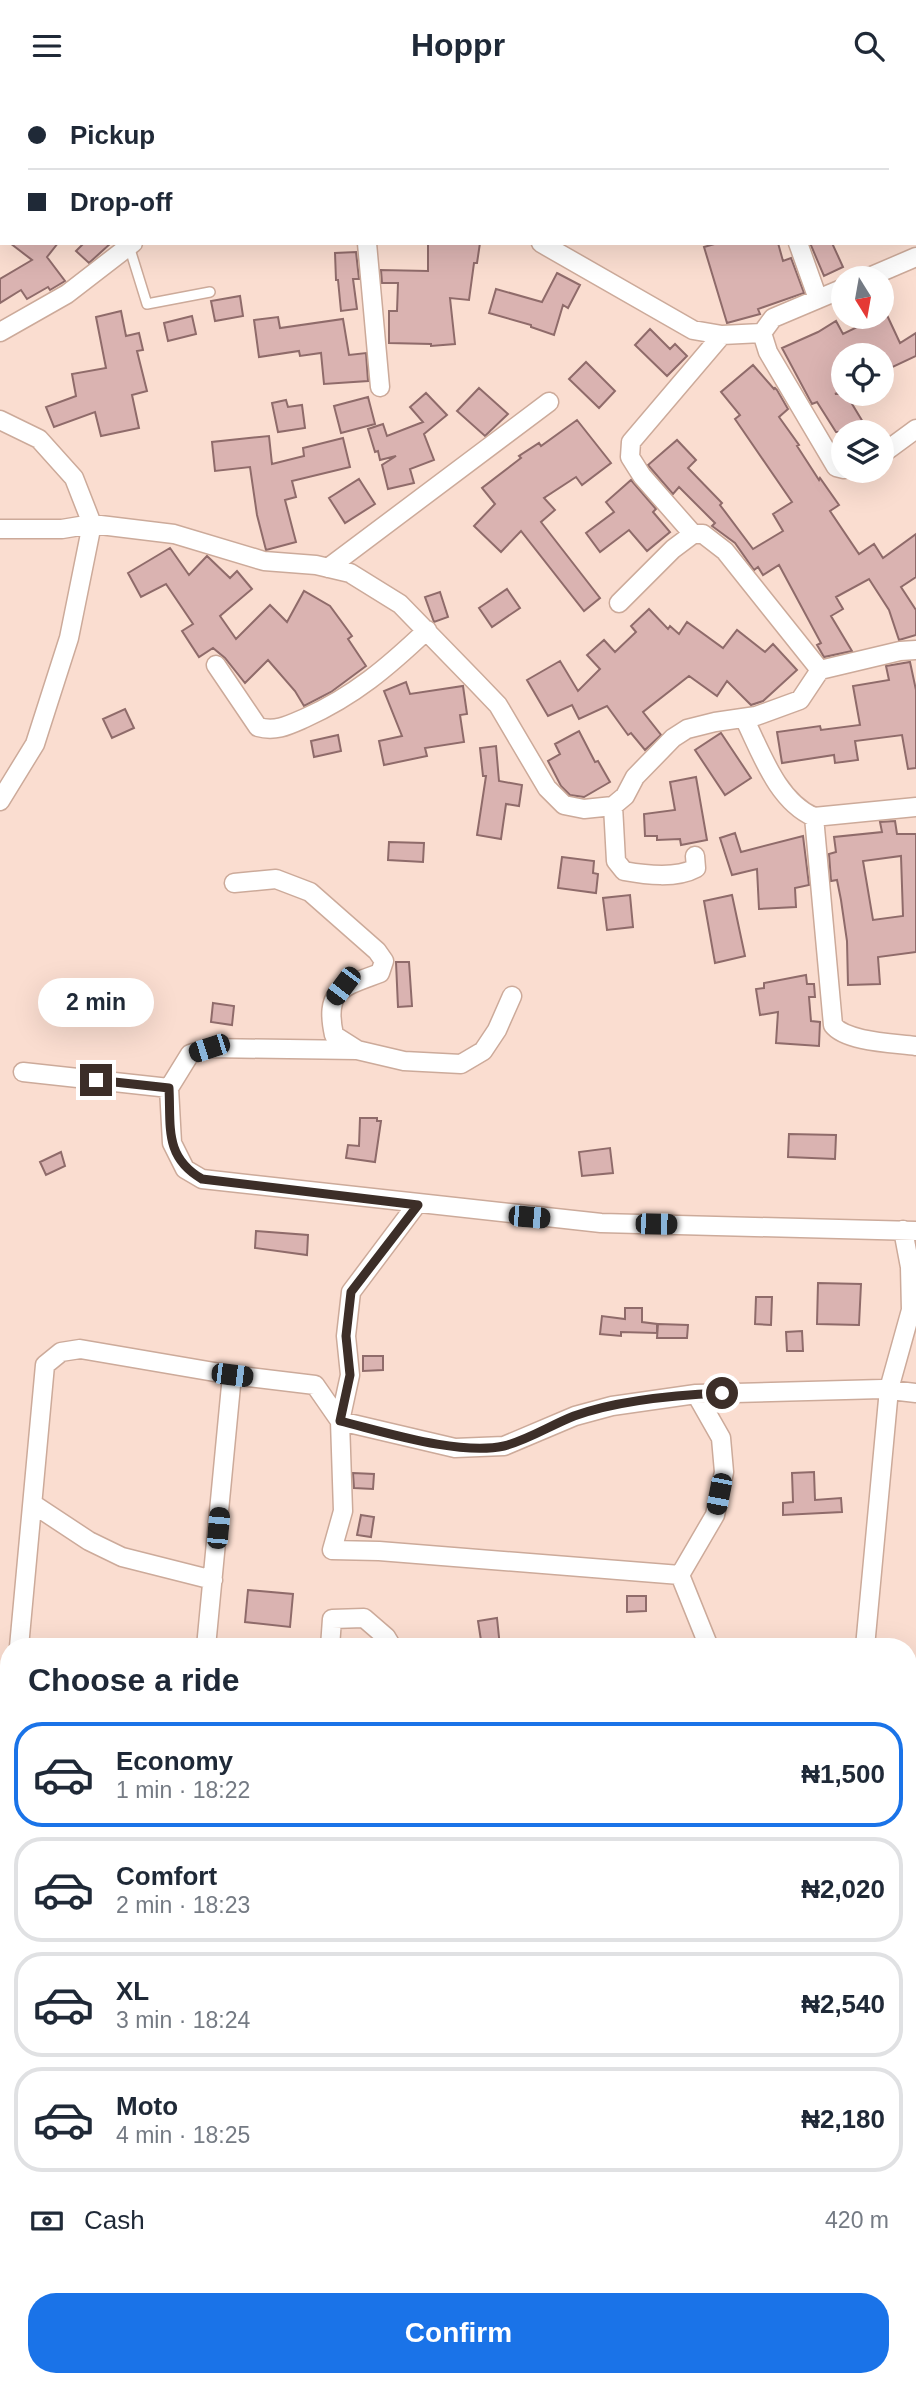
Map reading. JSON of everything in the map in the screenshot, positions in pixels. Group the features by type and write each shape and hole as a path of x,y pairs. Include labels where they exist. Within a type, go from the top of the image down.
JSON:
{"street":[{"path":"0,332 67,294 131,245"},
{"path":"367,245 380,387"},
{"path":"544,245 693,330 723,335 762,334"},
{"path":"799,245 818,299"},
{"path":"894,266 916,257"},
{"path":"762,334 774,318 831,294"},
{"path":"762,334 768,352 831,459"},
{"path":"693,534 642,476 631,457 631,443 723,335"},
{"path":"328,568 549,402"},
{"path":"0,420 38,439 74,478 92,524 69,638 34,744 0,801"},
{"path":"894,445 916,429"},
{"path":"0,529 62,529 92,524 174,534 264,561 316,565 350,573 400,604 498,705 547,788 564,805 592,809 613,806 625,796 635,777 673,738 687,729 756,716 800,701 820,670 900,651 916,650"},
{"path":"619,603 673,549 693,534 703,534 725,551 820,670"},
{"path":"216,665 258,727 270,730 286,726 337,703 387,669 427,630"},
{"path":"744,718 775,779 800,811 814,817 916,807"},
{"path":"613,806 617,861 624,871 642,875 686,874 696,868 695,856"},
{"path":"814,817 833,1025 839,1033 850,1037 916,1045"},
{"path":"234,883 276,879 310,892 377,951 384,961 380,973 343,986 333,999 330,1016 334,1035 357,1050"},
{"path":"512,996 497,1030 483,1051 461,1064 404,1061 357,1050 209,1048 190,1054 169,1088 172,1143 185,1169 202,1179 418,1205 600,1223 909,1230 913,1267 911,1310 889,1389 866,1638"},
{"path":"23,1072 169,1088"},
{"path":"418,1205 351,1292 346,1336 350,1375 340,1421 342,1511 332,1550 379,1551 680,1575"},
{"path":"20,1638 45,1365 61,1352 80,1349 232,1375 315,1385 340,1421 456,1448 504,1446 575,1416 600,1409 696,1394 889,1389 916,1393"},
{"path":"207,1638 232,1375"},
{"path":"680,1575 715,1515 724,1472 721,1438 696,1394"},
{"path":"33,1504 89,1541 122,1557 213,1580"},
{"path":"680,1575 705,1638"},
{"path":"331,1638 332,1619 364,1618 387,1638"}],"lane":[{"path":"131,245 146,304 210,292"}],"building":[{"path":"13,245 56,245 47,257 65,281 27,299 21,290 0,303 0,279 32,260"},
{"path":"82,245 109,245 89,263 76,251"},
{"path":"428,245 480,245 477,263 474,263 469,300 450,298 455,344 431,346 389,343 389,311 397,311 398,283 382,283 381,270 428,271"},
{"path":"779,245 783,261 791,258 804,293 758,309 760,314 727,323 704,247"},
{"path":"811,245 833,245 843,266 831,266 831,273 824,276"},
{"path":"356,252 359,279 353,279 357,309 341,311 335,253"},
{"path":"557,273 580,285 568,308 563,305 554,335 489,313 496,289 542,302"},
{"path":"240,296 243,316 215,321 211,301"},
{"path":"121,311 126,336 139,333 143,350 137,351 147,391 132,395 139,428 101,436 95,412 54,427 46,407 76,396 72,374 106,368 96,317"},
{"path":"192,316 196,334 168,341 164,323"},
{"path":"278,317 280,328 343,319 349,355 366,353 368,381 324,384 321,353 300,356 299,351 259,357 254,320"},
{"path":"831,324 831,329 840,329 843,334 853,329 893,329 900,343 916,333 916,356 894,366 894,343 831,343 831,406 853,406 862,420 831,420 831,424 817,402 812,404 782,348"},
{"path":"650,329 670,349 675,344 687,356 667,376 635,345"},
{"path":"586,362 615,391 599,408 569,379"},
{"path":"753,365 777,390 788,409 779,417 819,480 820,478 839,505 830,511 859,554 874,544 883,558 916,534 916,577 901,587 916,610 916,635 899,640 889,610 869,579 836,597 843,609 831,616 852,651 824,657 817,645 821,643 779,565 763,575 758,567 754,570 735,543 712,526 715,523 679,487 673,494 648,465 677,440 696,460 688,468 722,503 720,505 753,549 783,531 773,514 792,502 735,419 740,415 721,392"},
{"path":"479,388 508,414 485,436 457,411"},
{"path":"426,393 447,415 424,434 434,460 410,469 414,483 388,489 382,465 396,456 380,460 368,429 383,424 387,436 423,422 410,407"},
{"path":"368,397 375,424 341,433 334,406"},
{"path":"286,400 288,407 302,405 305,428 278,432 272,403"},
{"path":"577,420 611,463 582,485 576,477 544,498 555,510 541,522 600,598 584,611 521,531 501,552 474,526 495,504 482,488 521,458 519,456 539,443 541,446"},
{"path":"269,436 272,464 304,456 303,448 343,438 350,467 292,481 296,497 285,500 296,542 266,550 257,515 250,467 215,471 212,442"},
{"path":"359,479 375,504 345,523 329,498"},
{"path":"631,480 656,509 653,512 670,532 647,551 629,530 600,552 586,533 614,512 606,502"},
{"path":"170,548 189,575 207,556 230,578 237,571 252,589 220,616 236,639 270,605 287,622 304,591 330,606 352,636 348,639 366,666 331,692 304,706 295,691 268,660 245,683 225,658 213,648 199,657 182,631 193,624 166,584 141,597 128,573"},
{"path":"507,589 520,608 492,627 479,608"},
{"path":"440,592 448,617 434,622 425,597"},
{"path":"649,609 668,629 670,626 679,634 687,622 723,648 737,630 765,652 773,644 797,670 763,701 751,705 727,681 717,696 689,676 643,712 661,735 645,750 631,733 628,735 607,706 579,719 572,705 548,716 527,680 560,661 578,691 600,669 587,655 604,640 615,652 636,632 631,626"},
{"path":"910,662 916,690 916,768 908,769 902,735 855,741 858,760 835,763 834,755 782,763 777,732 820,726 821,730 860,725 853,686 889,680 886,666"},
{"path":"406,682 410,694 463,686 467,714 460,715 464,742 425,748 427,756 384,765 379,741 402,736 384,691"},
{"path":"125,709 134,728 112,738 103,719"},
{"path":"579,731 595,762 598,761 610,782 584,797 570,795 561,786 548,761 560,754 555,744"},
{"path":"721,733 751,778 725,795 695,750"},
{"path":"338,735 341,751 314,757 311,741"},
{"path":"496,746 499,781 522,785 519,806 506,804 501,839 477,835 486,776 483,776 480,748"},
{"path":"696,777 707,840 681,845 680,839 657,840 657,836 645,836 644,814 675,810 670,782"},
{"path":"895,821 897,834 916,834 916,952 878,957 880,984 848,985 847,941 837,880 831,881 829,854 836,852 834,837 882,832 880,822","holes":["901,856 903,916 873,920 863,861"]},
{"path":"735,833 741,852 803,836 809,885 795,888 796,907 759,909 757,869 732,875 720,838"},
{"path":"389,842 424,843 423,862 388,860"},
{"path":"562,857 594,861 593,873 598,874 596,893 558,888"},
{"path":"630,895 633,927 607,930 603,898"},
{"path":"732,895 745,956 715,963 704,901"},
{"path":"396,962 409,962 412,1006 398,1007"},
{"path":"806,975 807,984 814,984 815,997 809,997 811,1021 820,1022 819,1046 776,1043 778,1012 760,1015 756,989 764,988 764,983"},
{"path":"213,1003 234,1006 232,1025 211,1022"},
{"path":"360,1118 377,1118 377,1121 381,1121 375,1162 346,1158 348,1145 359,1146"},
{"path":"789,1134 836,1135 835,1159 788,1157"},
{"path":"610,1148 613,1173 582,1176 579,1152"},
{"path":"61,1152 65,1166 46,1175 40,1162"},
{"path":"256,1231 308,1235 307,1255 255,1248"},
{"path":"818,1283 861,1284 859,1325 817,1324"},
{"path":"756,1297 772,1297 771,1325 755,1324"},
{"path":"625,1308 642,1308 642,1322 657,1324 657,1333 621,1332 621,1336 600,1334 602,1316 625,1319"},
{"path":"658,1324 688,1325 687,1338 657,1338"},
{"path":"802,1331 803,1351 787,1351 786,1332"},
{"path":"363,1356 383,1356 383,1370 363,1371"},
{"path":"814,1472 815,1500 841,1498 842,1512 783,1515 783,1503 793,1502 792,1473"},
{"path":"353,1473 374,1474 373,1489 354,1488"},
{"path":"361,1515 374,1517 371,1537 357,1535"},
{"path":"248,1590 293,1594 290,1627 245,1622"},
{"path":"627,1596 646,1596 646,1611 627,1612"},
{"path":"497,1618 499,1638 481,1638 478,1621"}],"route":[{"path":"96,1080 169,1088 172,1143 185,1169 202,1179 418,1205 351,1292 346,1336 350,1375 340,1421 456,1448 504,1446 575,1416 612,1406 722,1393"}]}
